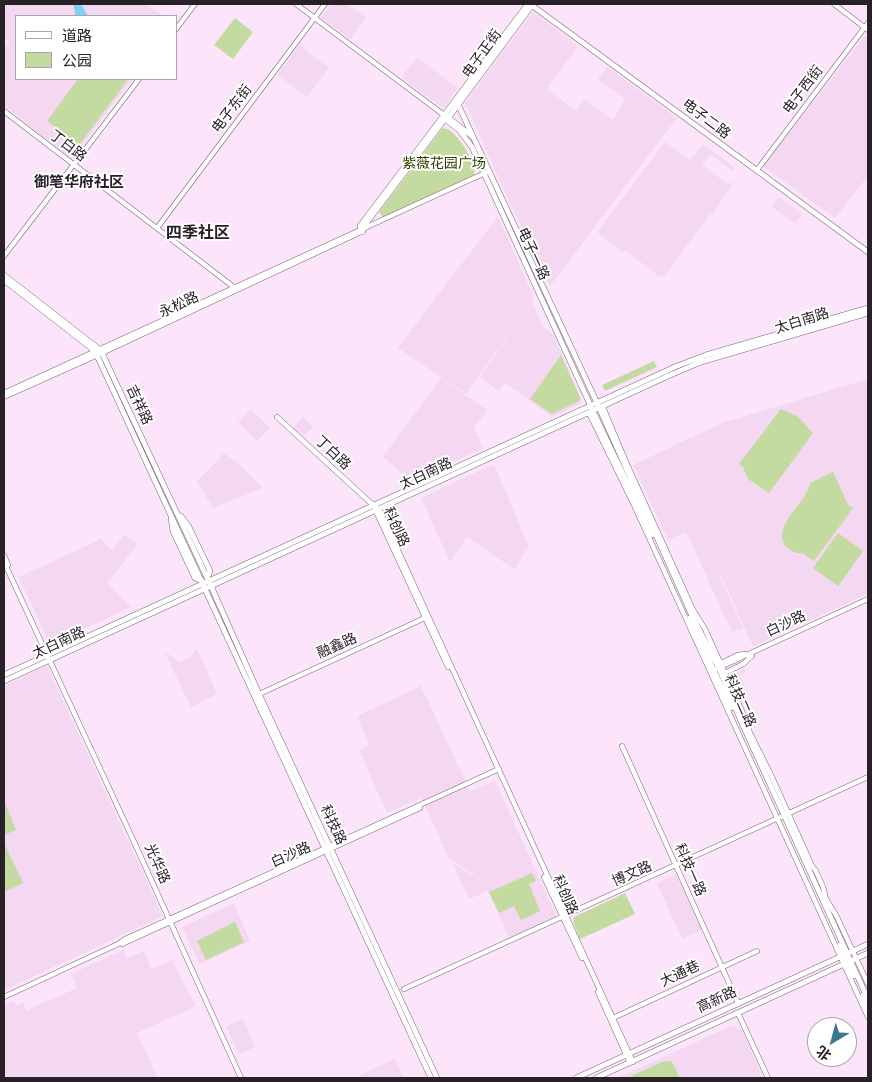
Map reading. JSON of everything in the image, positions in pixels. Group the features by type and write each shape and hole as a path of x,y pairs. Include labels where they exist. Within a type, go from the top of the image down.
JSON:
{"main road":[{"name":"电子正街","path":"446,117 532,4"},
{"name":"电子二路","path":"532,4 868,250"},
{"name":"电子一路","path":"457,102 490,170 595,408"},
{"name":"电子一路","path":"446,117 475,139"},
{"name":"电子一路","path":"446,117 466,138 484,173 595,408"},
{"path":"363,230 364,226 446,117"},
{"name":"吉祥路","path":"4,275 98,352 172,511 203,584"},
{"name":"吉祥路","path":"4,280 98,352"},
{"name":"太白南路","path":"595,408 677,366 706,355 868,308"},
{"name":"太白南路","path":"4,675 209,581 701,362 868,313"},
{"name":"科技二路","path":"595,408 617,459 720,669 783,817 847,954 868,1007"},
{"name":"吉祥路","path":"172,511 209,581"},
{"name":"科技路","path":"209,581 257,695"},
{"name":"科技路","path":"203,584 438,1078"},
{"name":"太白南路","path":"4,681 49,656"},
{"name":"科技路","path":"328,848 431,1078"},
{"name":"高新路","path":"576,1078 868,944"},
{"name":"高新路","path":"596,1078 868,953"},
{"name":"科技二路","path":"850,962 868,999"}],"street":[{"path":"178,26 195,4"},
{"name":"电子一路","path":"296,4 446,117"},
{"name":"电子东街","path":"157,228 325,4"},
{"path":"834,4 867,27"},
{"name":"电子西街","path":"757,169 867,27"},
{"path":"4,256 138,80"},
{"name":"丁白路","path":"4,111 237,289"},
{"name":"永松路","path":"4,393 237,289 490,170"},
{"name":"永松路","path":"4,397 98,352"},
{"path":"595,408 626,462 693,610 705,629 720,669 771,775 783,817"},
{"path":"595,408 635,507 783,817"},
{"name":"丁白路","path":"277,417 376,508"},
{"name":"科创路","path":"376,508 628,1055"},
{"name":"光华路","path":"4,555 241,1078"},
{"name":"光华路","path":"4,562 49,656"},
{"name":"白沙路","path":"720,669 868,601"},
{"name":"融鑫路","path":"257,695 427,617"},
{"name":"科技一路","path":"622,746 738,1003"},
{"name":"白沙路","path":"4,997 118,944 126,943 170,921 498,771"},
{"name":"博文路","path":"404,989 868,777"},
{"name":"科创路","path":"564,917 613,1018 631,1062"},
{"name":"大通巷","path":"613,1018 757,951"},
{"path":"850,962 868,984"},
{"path":"850,962 868,1017"},
{"path":"738,1013 768,1078"}],"shaded area":[{"path":"4,4 147,4 162,15 15,15 15,80 131,80 72,159 4,106 4,50 9,42 4,38"},
{"path":"331,4 347,4 366,18 350,39 321,18"},
{"path":"533,12 578,46 547,88 575,111 585,99 613,120 625,99 598,79 607,67 677,118 550,286 465,103"},
{"path":"864,37 868,37 868,176 835,218 763,166"},
{"path":"300,45 329,68 307,97 277,75"},
{"path":"417,57 458,88 443,108 401,78"},
{"path":"665,142 690,160 703,144 735,168 733,171 710,155 702,165 729,185 731,182 733,183 712,215 710,214 664,277 661,275 660,277 627,252 624,251 622,253 597,232"},
{"path":"779,197 802,214 795,224 772,207"},
{"path":"498,216 534,298 466,394 398,348"},
{"path":"532,301 542,326 553,334 582,400 580,404 552,417 505,383 498,391 480,377"},
{"path":"441,378 487,410 474,428 483,448 411,481 383,457"},
{"path":"868,379 868,594 753,646 720,574 708,579 686,532 668,540 633,465 722,423"},
{"path":"251,409 270,428 257,441 238,422"},
{"path":"303,417 313,427 303,437 293,428"},
{"path":"224,453 239,464 263,488 213,508 197,482"},
{"path":"494,464 529,547 514,569 467,537 450,562 421,498"},
{"path":"124,535 138,544 107,583 131,607 50,645 19,577 101,539 112,551"},
{"path":"719,575 743,628 732,632 708,580"},
{"path":"197,649 217,694 191,707 164,651 180,662 191,657"},
{"path":"47,666 163,916 4,990 4,686"},
{"path":"745,669 746,672 740,675 744,684 737,687 733,674"},
{"path":"421,686 470,791 495,781 557,917 509,938 488,891 469,899 452,863 489,885 449,858 421,798 387,813 359,750 369,745 357,716"},
{"path":"676,874 702,930 682,939 657,883"},
{"path":"234,903 250,941 200,964 182,927"},
{"path":"123,950 127,958 144,951 151,969 172,960 196,1006 137,1033 158,1078 4,1078 4,1005 14,1001 16,1006 23,1003 27,1010 77,988 71,974"},
{"path":"243,1019 255,1047 239,1054 226,1026"},
{"path":"731,1026 742,1030 763,1078 617,1078"},
{"path":"395,1058 404,1078 362,1078 360,1075"}],"green space":[{"path":"235,18 253,32 233,59 214,45"},
{"path":"77,80 127,81 79,145 47,121"},
{"name":"紫薇花园广场","path":"443,128 454,134 464,147 472,163 474,175 385,217 382,216 379,212"},
{"path":"561,355 580,398 579,401 552,414 530,399"},
{"path":"654,361 657,367 605,391 602,385"},
{"path":"781,409 797,417 813,433 769,493 748,479 743,467 739,464"},
{"path":"833,472 848,505 853,508 814,561 804,554 789,549 783,541 782,533 790,516 808,491 810,483"},
{"path":"838,533 863,551 838,586 813,568"},
{"path":"4,801 16,830 4,835"},
{"path":"4,843 23,883 4,892"},
{"path":"532,873 536,881 529,884 540,911 521,920 514,906 499,913 489,892"},
{"path":"625,893 635,914 580,939 573,922 574,917"},
{"path":"235,922 244,942 206,960 197,941"},
{"path":"664,1061 672,1062 679,1076 675,1078 629,1077"}],"water":[{"path":"73,4 81,4 87,15 75,15"}],"district":[{"name":"御笔华府社区","path":"79,183"},
{"name":"四季社区","path":"198,233"}]}
